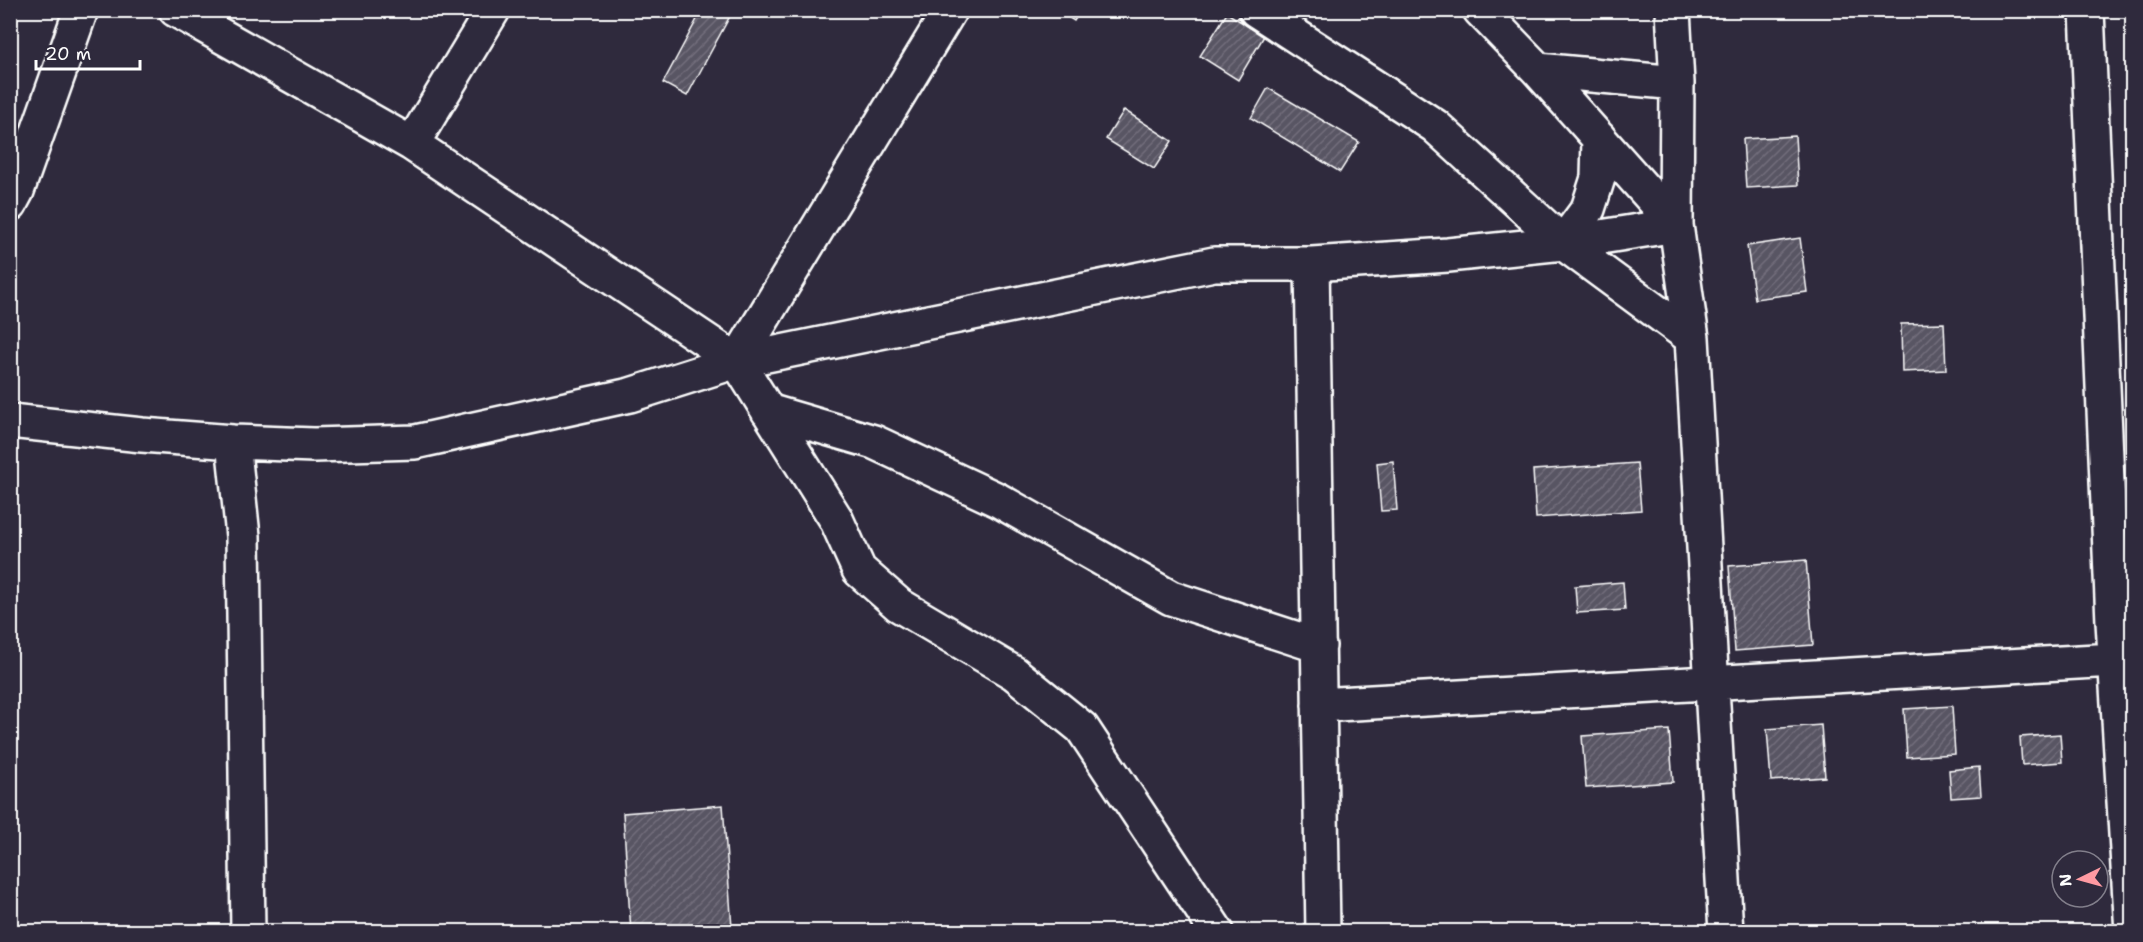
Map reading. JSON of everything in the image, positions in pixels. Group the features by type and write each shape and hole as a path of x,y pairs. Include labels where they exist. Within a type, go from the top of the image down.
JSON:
{"street":[{"path":"10,204 17,191 81,10"},
{"path":"176,10 412,144 737,361 836,519 859,570 899,605 1014,673 1082,728 1217,932"},
{"path":"412,144 493,10"},
{"path":"737,361 950,10"},
{"path":"1256,10 1435,126 1563,243 1692,338"},
{"path":"1480,10 1538,70 1677,225"},
{"path":"1673,10 1677,83 1677,225 1692,338 1726,932"},
{"path":"2087,10 2124,659 2132,932"},
{"path":"1538,70 1677,83"},
{"path":"1563,243 1588,209 1598,178 1599,138"},
{"path":"10,421 233,442 314,445 415,442 630,395 737,361 1214,264 1312,264 1448,255 1563,243 1677,225"},
{"path":"1312,264 1323,932"},
{"path":"768,411 874,442 998,500 1171,598 1319,646"},
{"path":"233,442 243,536 248,932"},
{"path":"1319,705 2124,659"}],"building":[{"path":"702,10 721,10 730,16 687,96 663,83"},
{"path":"1057,10 1081,10 1074,21"},
{"path":"1227,13 1264,36 1238,80 1200,56"},
{"path":"1268,88 1359,142 1340,172 1251,118"},
{"path":"1124,110 1172,141 1154,169 1106,139"},
{"path":"1795,136 1798,185 1746,188 1743,139"},
{"path":"1800,238 1807,292 1755,299 1747,246"},
{"path":"1944,323 1946,370 1902,372 1901,324"},
{"path":"1393,461 1397,510 1381,511 1377,463"},
{"path":"1637,463 1641,510 1536,518 1533,470"},
{"path":"1806,560 1813,645 1735,651 1729,566"},
{"path":"1623,582 1625,610 1577,613 1575,586"},
{"path":"1952,706 1955,754 1907,757 1904,709"},
{"path":"1821,725 1825,777 1771,781 1767,729"},
{"path":"1669,730 1673,782 1586,788 1582,736"},
{"path":"2060,734 2062,762 2022,765 2020,737"},
{"path":"1979,767 1981,796 1951,798 1949,770"},
{"path":"723,805 732,928 692,932 631,932 623,813"}]}
